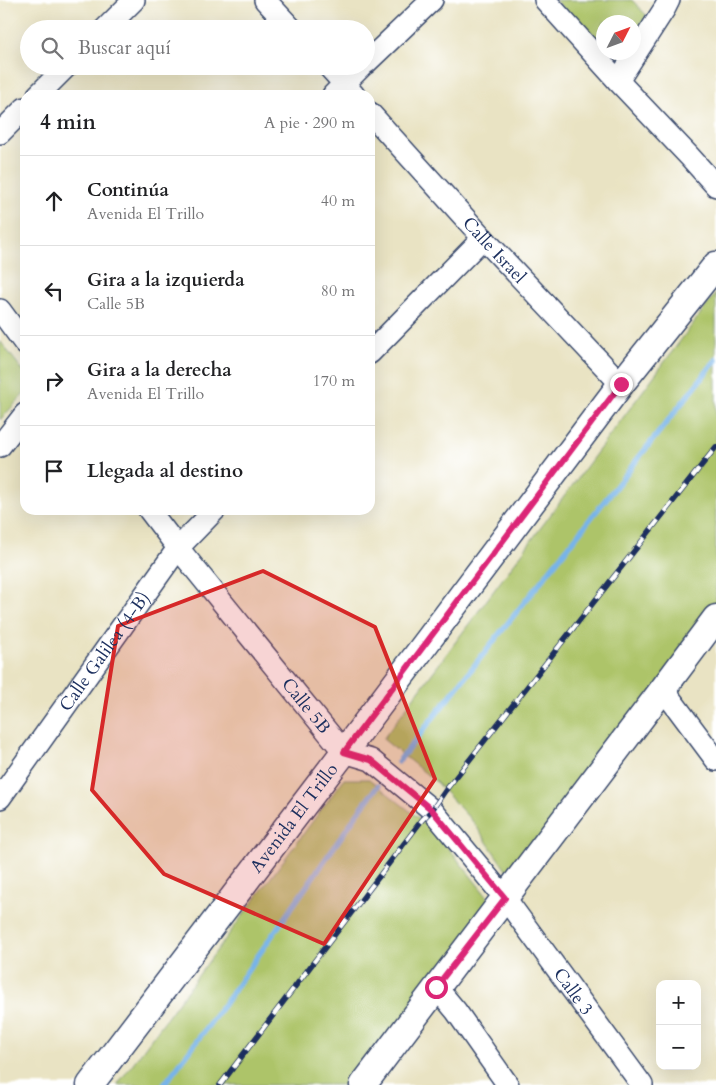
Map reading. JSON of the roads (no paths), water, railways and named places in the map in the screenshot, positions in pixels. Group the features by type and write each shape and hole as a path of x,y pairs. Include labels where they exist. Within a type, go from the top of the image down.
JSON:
{"main road":[{"name":"Avenida El Trillo","path":"90,1085 621,384 716,265"},
{"path":"362,1085 716,618"}],"street":[{"path":"114,20 134,0"},
{"path":"265,0 284,20"},
{"path":"375,54 432,0"},
{"path":"545,0 716,186"},
{"path":"618,81 669,0"},
{"path":"43,90 58,75"},
{"path":"334,75 343,90"},
{"path":"345,90 356,75"},
{"path":"0,133 20,113"},
{"name":"Calle Israel","path":"375,119 483,238 621,384"},
{"path":"375,348 483,238"},
{"path":"0,310 20,337"},
{"path":"0,446 20,420"},
{"name":"Calle 5B","path":"153,515 344,752"},
{"name":"Calle Galilea (4-B)","path":"0,798 178,548 210,515"},
{"path":"663,689 716,760"},
{"path":"344,752 371,760 432,810 505,898"},
{"name":"Calle 3","path":"505,898 642,1085"},
{"path":"436,987 456,1011 508,1085"}],"waterway":[{"path":"398,762 716,360"},
{"path":"164,1085 225,1003 378,786"}],"railway":[{"path":"220,1085 422,820 432,810 716,447"}]}
